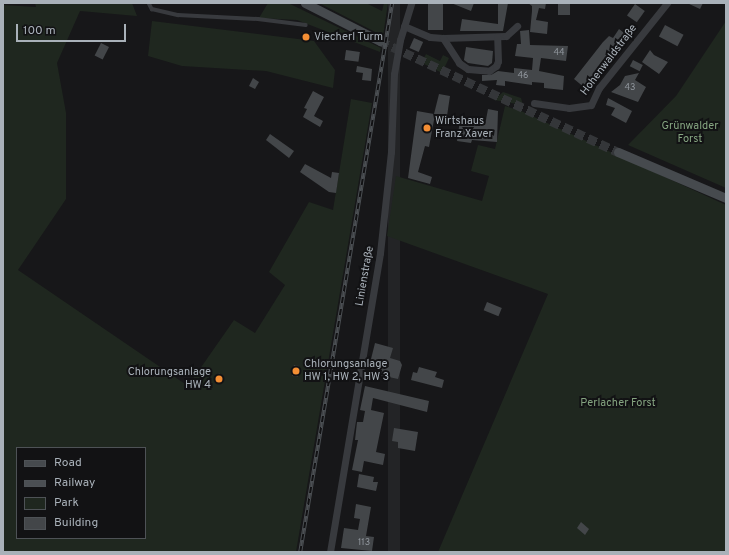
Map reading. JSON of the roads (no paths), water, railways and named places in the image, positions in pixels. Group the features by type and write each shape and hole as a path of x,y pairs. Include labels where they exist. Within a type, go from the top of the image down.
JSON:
{"main road":[{"path":"305,3 380,41"},
{"path":"618,152 726,198"}],"street":[{"name":"Linienstraße","path":"330,552 380,253 391,152 394,74 400,40 411,3"},
{"name":"Hohenwaldstraße","path":"534,103 569,108 590,105 600,88 667,3"},
{"path":"404,26 430,37 443,38 506,36 517,26"},
{"path":"443,38 459,63 468,69 489,71 496,66 498,61 497,37"}],"lane":[{"path":"149,3 152,9 165,14 306,25"}],"tunnel":[{"path":"380,41 618,152"}],"railway":[{"path":"300,552 392,3"}],"place":[{"name":"Viecherl Turm","path":"306,37"},
{"name":"Wirtshaus Franz Xaver","path":"427,128"},
{"name":"Chlorungsanlage HW 1, HW 2, HW 3","path":"296,371"},
{"name":"Chlorungsanlage HW 4","path":"219,379"}],"park label":[{"name":"Grünwalder Forst","path":"690,133"},
{"name":"Perlacher Forst","path":"618,403"}]}
